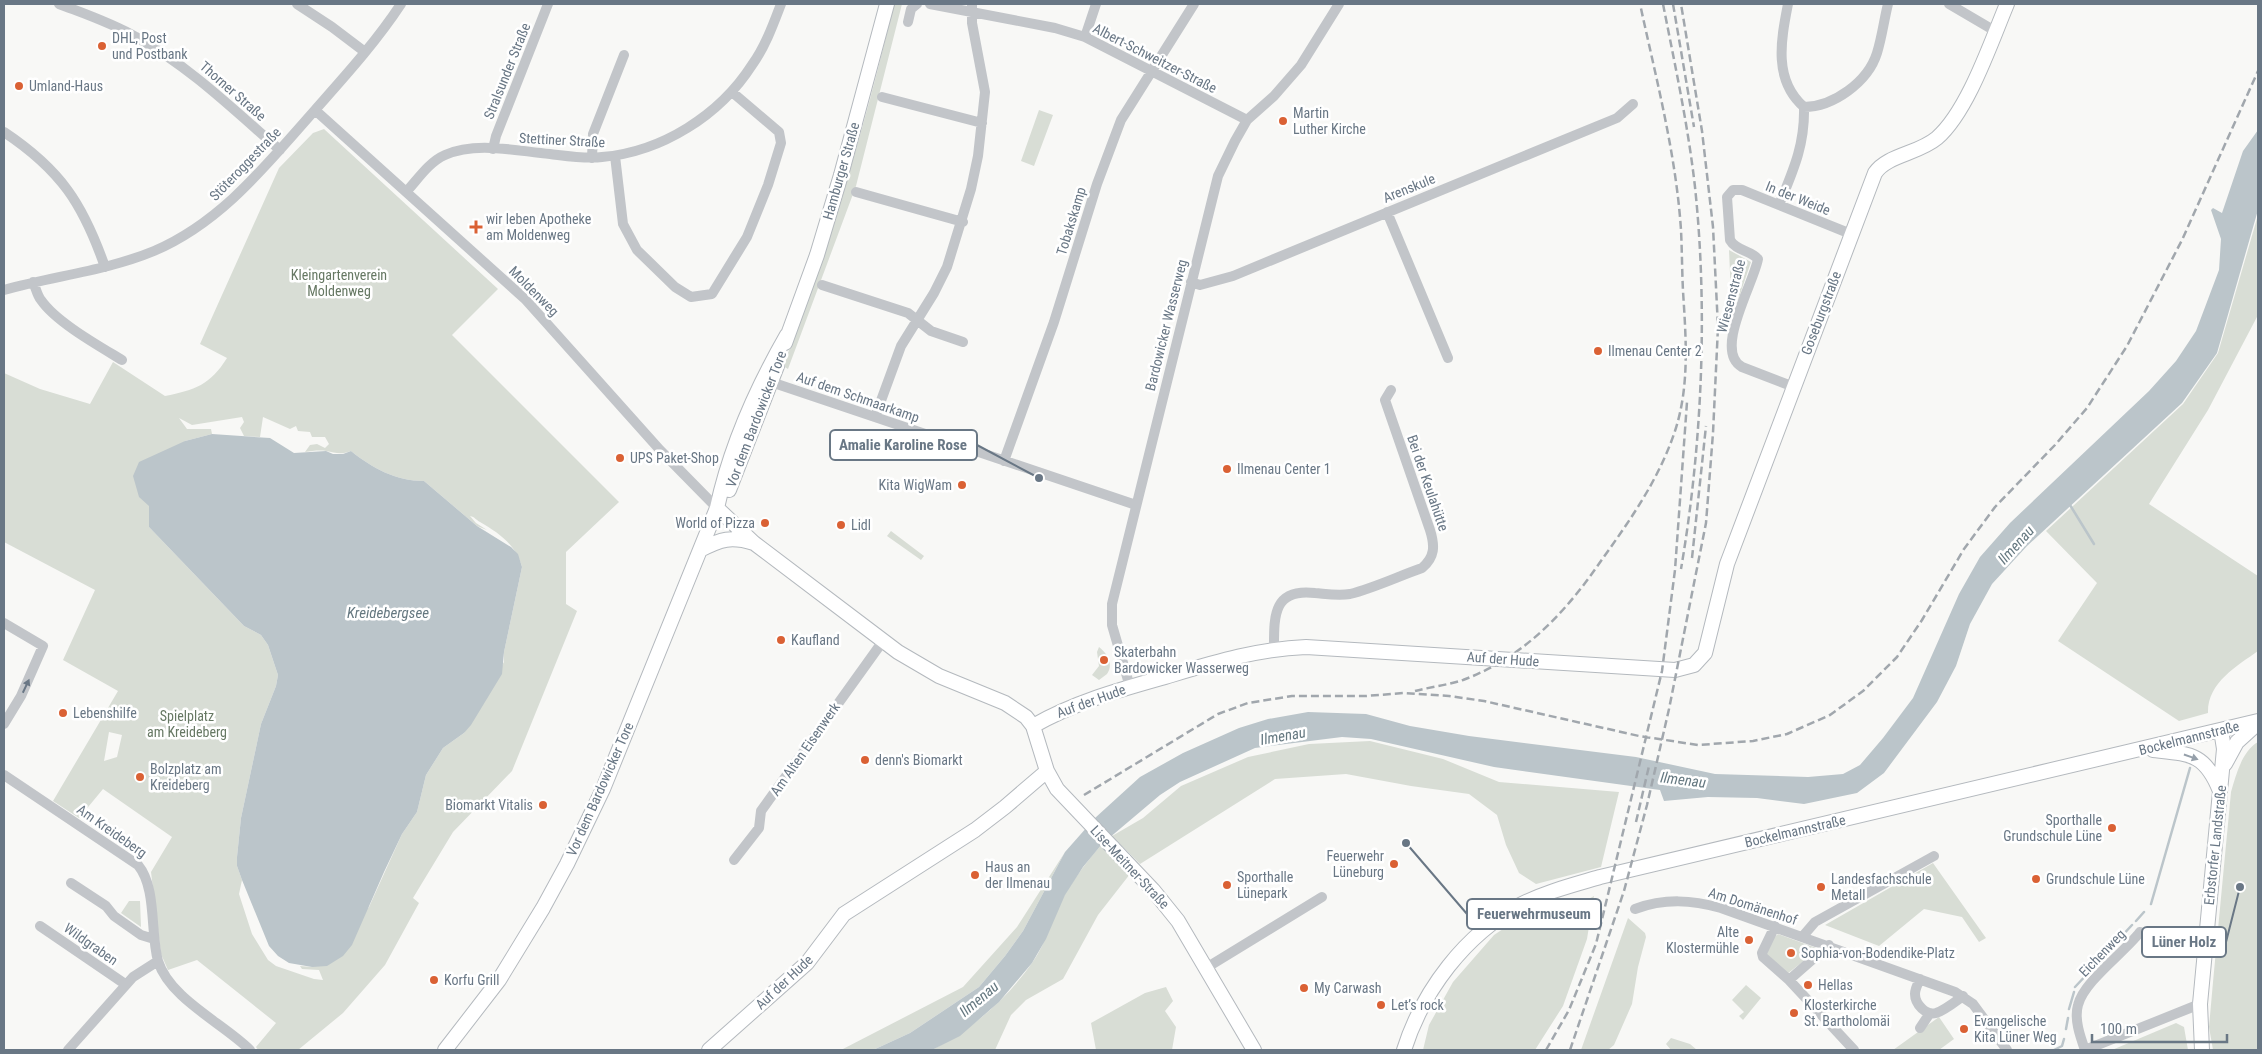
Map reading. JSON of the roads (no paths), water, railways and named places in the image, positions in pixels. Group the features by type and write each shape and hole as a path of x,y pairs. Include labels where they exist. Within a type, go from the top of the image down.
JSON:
{"main road":[{"name":"Hamburger Straße","path":"787,335 817,255 841,175 887,4"},
{"name":"Goseburgstraße","path":"1694,665 1705,653 1727,564 1869,189 1881,165 1922,148 1935,139 1954,121 2007,4"},
{"name":"Vor dem Bardowicker Tore","path":"449,1049 504,972 543,908 603,790 700,550 718,508 733,482 787,335"},
{"name":"Vor dem Bardowicker Tore","path":"718,508 724,479 762,379 787,335"},
{"path":"718,508 754,543 883,641 939,676 1016,709 1034,726 1047,771"},
{"path":"700,550 724,539 738,538 754,543"},
{"name":"Auf der Hude","path":"1034,726 1079,703 1238,655 1274,648 1306,647 1676,670 1694,665"},
{"path":"2223,769 2237,742 2258,722"},
{"name":"Bockelmannstraße","path":"1404,1050 1421,1007 1441,976 1464,949 1502,917 1521,905 1546,894 1600,878 2258,722"},
{"name":"Erbstorfer Landstraße","path":"2202,1050 2200,1004 2223,769 2224,749 2222,730"},
{"path":"2144,749 2175,753 2198,759 2210,770 2220,792"},
{"name":"Auf der Hude","path":"709,1050 807,963 844,914 983,825 1047,771"},
{"name":"Lise-Meitner-Straße","path":"1047,771 1057,789 1136,872 1178,921 1254,1050"}],"street":[{"name":"Thorner Straße","path":"58,4 119,28 154,47 202,82 280,150"},
{"path":"297,4 365,52"},
{"name":"Stöteroggestraße","path":"4,290 105,267 154,251 202,224 239,194 280,150 365,52 400,4"},
{"name":"Stralsunder Straße","path":"493,149 496,136 548,4"},
{"name":"Stettiner Straße","path":"407,191 431,165 444,156 462,149 493,149 592,158 615,156 662,142 704,118 732,92 758,55 781,4"},
{"path":"908,22 911,9 917,4"},
{"name":"Albert-Schweitzer-Straße","path":"930,4 972,8 1085,37 1247,120"},
{"path":"1085,37 1096,4"},
{"name":"Tobakskamp","path":"1004,460 1054,322 1103,169 1125,112 1194,4"},
{"name":"Bardowicker Wasserweg","path":"1130,687 1112,625 1116,586 1218,176 1234,141 1247,120 1274,96 1301,65 1339,4"},
{"path":"1788,4 1783,35 1783,74 1788,88 1795,99 1804,107 1816,107 1829,103 1857,83 1877,54 1888,4"},
{"path":"1949,4 1996,31"},
{"path":"875,417 894,362 908,333 941,280 962,222 978,156 985,92 972,8"},
{"path":"592,158 593,134 624,55"},
{"path":"615,156 623,224 637,250 675,287 691,297 712,294 747,237 768,186 781,143 779,132 732,92"},
{"path":"882,96 982,123"},
{"name":"Arenskule","path":"1191,282 1200,285 1233,276 1617,118 1634,104"},
{"path":"1779,206 1800,154 1805,126 1804,107"},
{"name":"Moldenweg","path":"315,110 525,299 660,450 718,508"},
{"path":"4,132 45,163 81,208 94,233 105,267"},
{"name":"In der Weide","path":"1733,190 1742,190 1851,234"},
{"name":"Wiesenstraße","path":"1733,190 1728,197 1730,240 1733,246 1754,255 1758,259 1734,327 1733,358 1735,363 1742,367 1794,386"},
{"path":"856,192 962,222"},
{"path":"1387,212 1448,358"},
{"path":"34,282 40,298 46,307 87,338 122,360"},
{"path":"822,285 908,313 931,331 963,342"},
{"name":"Auf dem Schmaarkamp","path":"771,382 1136,505"},
{"name":"Bei der Keulahütte","path":"1274,648 1275,613 1280,602 1287,597 1302,592 1336,595 1352,593 1422,568 1429,562 1434,547 1432,538 1385,400 1390,390"},
{"path":"4,623 43,646 22,696 4,724"},
{"name":"Am Alten Eisenwerk","path":"734,860 759,828 761,811 876,648 883,641"},
{"name":"Am Kreideberg","path":"4,775 138,865 147,879 158,961 166,978 178,991 250,1050"},
{"name":"Am Domänenhof","path":"1803,936 1815,922 1934,856"},
{"path":"71,883 106,906 114,916 141,935 154,939"},
{"path":"1206,968 1322,897"},
{"name":"Am Domänenhof","path":"1635,909 1657,902 1687,901 1722,908 1920,979 1963,996 1973,1004 2007,1050"},
{"name":"Wildgraben","path":"40,926 125,984"},
{"path":"1775,926 1762,953 1763,957 1789,980 1854,1050"},
{"name":"Eichenweg","path":"2085,1050 2078,1021 2078,1006 2082,994 2130,945 2140,932"},
{"path":"1789,980 1829,945"},
{"path":"68,1050 125,984 143,969 158,961"},
{"path":"1920,979 1915,994 1917,1002 1921,1008 1930,1013 1936,1013 1963,996"},
{"path":"2085,1050 2200,1004"},
{"path":"1920,1028 1930,1013"}],"water":[{"name":"Ilmenau","path":"2258,130 2258,210 2217,353 2182,403 2027,546 1992,584 1970,624 1956,666 1937,702 1884,773 1857,793 1804,804 1757,798 1708,797 1664,801 1660,790 1494,767 1371,739 1342,737 1255,748 1180,782 1160,795 1102,844 1083,867 1065,895 1046,939 1032,963 999,1002 960,1036 932,1050 873,1050 910,1033 979,987 1023,931 1065,852 1095,818 1140,777 1183,753 1239,728 1268,719 1308,712 1366,714 1410,726 1469,736 1636,757 1715,774 1808,777 1843,774 1860,765 1913,698 1959,594 1980,557 2010,523 2149,391 2176,361 2196,331 2219,270 2221,239 2211,210 2213,208 2222,213 2243,151"},
{"name":"Kreidebergsee","path":"212,434 270,438 294,453 326,451 333,454 343,454 351,451 367,463 394,476 424,481 477,526 511,547 518,554 522,567 504,652 502,674 471,725 464,733 443,748 426,775 417,812 402,834 352,945 343,956 327,966 312,967 289,963 278,956 269,946 237,866 241,818 261,724 276,686 278,675 268,645 261,635 244,626 149,527 149,506 139,497 133,476 139,462 185,441"}],"waterway":[{"path":"2070,505 2094,544"},
{"path":"2151,904 2190,768"},
{"path":"2136,921 2144,912"},
{"path":"2107,952 2132,925"},
{"path":"2075,987 2103,957"},
{"path":"2069,1009 2074,992"},
{"path":"2066,1029 2068,1018"},
{"path":"2054,1050 2062,1046 2064,1039"}],"railway":[{"path":"1415,691 1457,682 1485,670 1506,659 1543,630 1575,596 1624,529 1652,483 1674,434 1683,399 1686,363 1681,230 1670,145 1640,4"},
{"path":"1663,4 1689,141 1695,187 1701,282 1702,330 1698,427 1694,475 1681,569"},
{"path":"1673,4 1694,127"},
{"path":"1570,1050 1624,891 1647,805 1669,709 1706,523 1718,327 1713,227 1702,131 1681,4"},
{"path":"1084,795 1218,714 1248,703 1292,696 1366,696 1403,693 1449,696 1484,701 1639,736 1698,745 1753,741 1787,734 1830,715 1863,691 1897,657 1922,620 1964,549 1995,507 2055,445 2087,408 2127,346 2182,240 2258,71"},
{"path":"1546,1050 1569,1010 1596,944 1662,671 1675,570 1687,402"},
{"path":"1692,558 1706,426"},
{"path":"1636,822 1649,766"}],"place":[{"name":"DHL, Post und Postbank","path":"102,46"},
{"name":"Umland-Haus","path":"19,86"},
{"name":"Martin Luther Kirche","path":"1283,121"},
{"name":"wir leben Apotheke am Moldenweg","path":"476,227"},
{"name":"Ilmenau Center 2","path":"1598,351"},
{"name":"UPS Paket-Shop","path":"620,458"},
{"name":"Ilmenau Center 1","path":"1227,469"},
{"name":"Amalie Karoline Rose","path":"1039,478"},
{"name":"Kita WigWam","path":"962,485"},
{"name":"World of Pizza","path":"765,523"},
{"name":"Lidl","path":"841,525"},
{"name":"Kaufland","path":"781,640"},
{"name":"Skaterbahn Bardowicker Wasserweg","path":"1104,660"},
{"name":"Lebenshilfe","path":"63,713"},
{"name":"denn's Biomarkt","path":"865,760"},
{"name":"Bolzplatz am Kreideberg","path":"140,777"},
{"name":"Biomarkt Vitalis","path":"543,805"},
{"name":"Sporthalle Grundschule Lüne","path":"2112,828"},
{"name":"Feuerwehrmuseum","path":"1406,843"},
{"name":"Feuerwehr Lüneburg","path":"1394,864"},
{"name":"Haus an der Ilmenau","path":"975,875"},
{"name":"Grundschule Lüne","path":"2036,879"},
{"name":"Sporthalle Lünepark","path":"1227,885"},
{"name":"Landesfachschule Metall","path":"1821,887"},
{"name":"Lüner Holz","path":"2240,887"},
{"name":"Alte Klostermühle","path":"1749,940"},
{"name":"Sophia-von-Bodendike-Platz","path":"1791,953"},
{"name":"Korfu Grill","path":"434,980"},
{"name":"Hellas","path":"1808,985"},
{"name":"My Carwash","path":"1304,988"},
{"name":"Let’s rock","path":"1381,1005"},
{"name":"Klosterkirche St. Bartholomäi","path":"1794,1013"},
{"name":"Evangelische Kita Lüner Weg","path":"1964,1029"}],"park label":[{"name":"Kleingartenverein Moldenweg","path":"339,284"},
{"name":"Spielplatz am Kreideberg","path":"187,724"}]}
